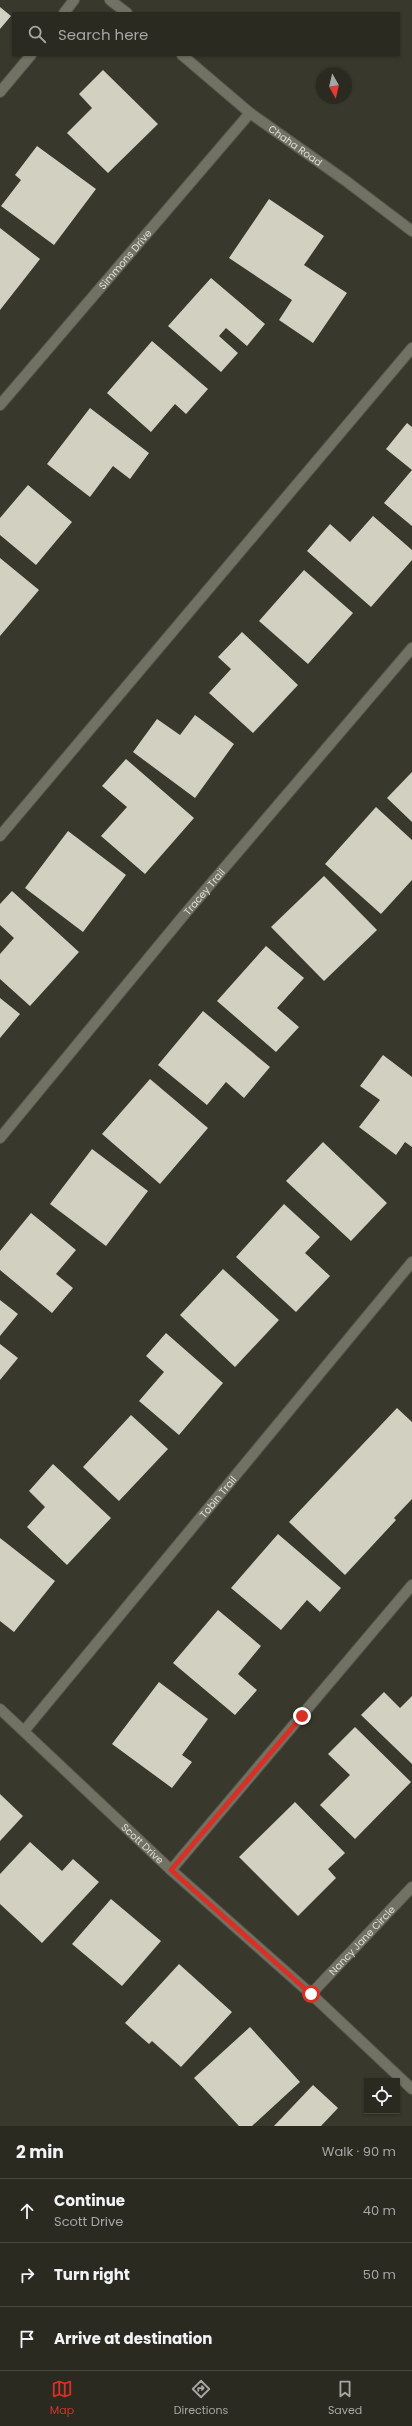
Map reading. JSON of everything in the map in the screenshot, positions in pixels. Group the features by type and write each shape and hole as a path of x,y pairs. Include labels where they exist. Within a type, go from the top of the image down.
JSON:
{"street":[{"path":"65,12 74,0"},
{"path":"110,0 126,12"},
{"path":"0,92 30,56"},
{"name":"Chaha Road","path":"183,56 250,113 346,181 412,231"},
{"name":"Simmons Drive","path":"0,405 250,113"},
{"path":"0,836 412,348"},
{"name":"Tracey Trail","path":"0,1138 184,915 412,648"},
{"name":"Tobin Trail","path":"24,1731 412,1262"},
{"path":"171,1870 412,1585"},
{"name":"Scott Drive","path":"0,1709 171,1870 311,1994 412,2089"},
{"name":"Nancy Jane Circle","path":"311,1994 412,1886"}],"building":[{"path":"0,7 11,16 0,29"},
{"path":"103,70 158,124 108,173 67,133 92,108 79,94"},
{"path":"37,146 96,189 54,245 1,206 21,180 15,175"},
{"path":"269,199 324,236 304,265 347,293 313,343 279,320 292,300 229,258"},
{"path":"0,228 40,259 0,310"},
{"path":"211,278 265,324 247,346 226,328 219,336 238,353 221,372 168,326"},
{"path":"152,341 208,389 186,414 175,404 151,432 107,393"},
{"path":"90,408 149,453 130,479 113,466 90,497 47,464"},
{"path":"407,423 412,427 412,470 386,449"},
{"path":"412,470 412,526 384,503"},
{"path":"28,485 72,522 36,565 0,535 0,518"},
{"path":"373,516 412,550 412,560 371,607 307,551 330,524 350,542"},
{"path":"0,558 39,590 0,636"},
{"path":"304,570 353,613 308,664 259,621"},
{"path":"242,632 298,685 253,733 209,693 231,669 218,657"},
{"path":"195,715 234,744 195,798 133,752 157,719 180,735"},
{"path":"126,759 194,818 145,874 101,836 127,807 102,786"},
{"path":"412,772 412,822 387,798"},
{"path":"376,807 412,840 412,880 381,914 325,864"},
{"path":"68,831 126,875 83,932 25,888"},
{"path":"324,876 377,930 324,981 271,927"},
{"path":"12,891 79,952 30,1006 0,979 0,954 14,938 0,925 0,904"},
{"path":"266,946 304,978 277,1008 299,1027 276,1052 217,1001"},
{"path":"0,998 20,1014 0,1038"},
{"path":"203,1011 270,1067 244,1098 226,1082 207,1105 158,1065"},
{"path":"383,1055 412,1077 412,1147 405,1142 396,1155 359,1127 380,1100 360,1086"},
{"path":"150,1079 208,1128 160,1184 102,1134"},
{"path":"323,1142 387,1203 351,1241 286,1181"},
{"path":"92,1149 148,1191 106,1246 50,1204"},
{"path":"284,1204 320,1237 305,1253 330,1276 296,1312 236,1257"},
{"path":"31,1213 76,1250 56,1274 73,1288 52,1313 0,1270 0,1251"},
{"path":"223,1269 279,1320 235,1367 180,1315"},
{"path":"0,1300 18,1314 0,1336"},
{"path":"166,1333 223,1383 179,1435 139,1401 164,1372 146,1356"},
{"path":"0,1344 18,1358 0,1380"},
{"path":"397,1408 412,1422 412,1499 394,1518 396,1520 345,1575 289,1522"},
{"path":"131,1415 168,1449 119,1501 83,1467"},
{"path":"53,1464 111,1518 67,1565 27,1527 45,1507 29,1491"},
{"path":"278,1534 341,1588 320,1612 307,1600 281,1630 231,1588"},
{"path":"0,1538 55,1581 14,1632 0,1621"},
{"path":"218,1610 261,1646 238,1674 257,1690 235,1715 173,1663"},
{"path":"159,1682 208,1719 182,1755 192,1762 172,1788 112,1744"},
{"path":"384,1692 400,1708 412,1696 412,1764 361,1715"},
{"path":"355,1727 411,1782 355,1839 320,1805 350,1775 328,1754"},
{"path":"0,1794 23,1816 0,1841"},
{"path":"295,1802 345,1853 328,1869 336,1878 298,1916 239,1857"},
{"path":"30,1842 62,1871 73,1859 99,1882 42,1943 0,1904 0,1874"},
{"path":"111,1899 161,1941 122,1986 72,1944"},
{"path":"179,1964 232,2012 181,2067 152,2041 149,2044 125,2023"},
{"path":"250,2027 300,2082 252,2126 239,2126 194,2078"},
{"path":"313,2085 338,2108 321,2126 274,2126"}],"route":[{"path":"302,1716 171,1870 311,1994"}]}
